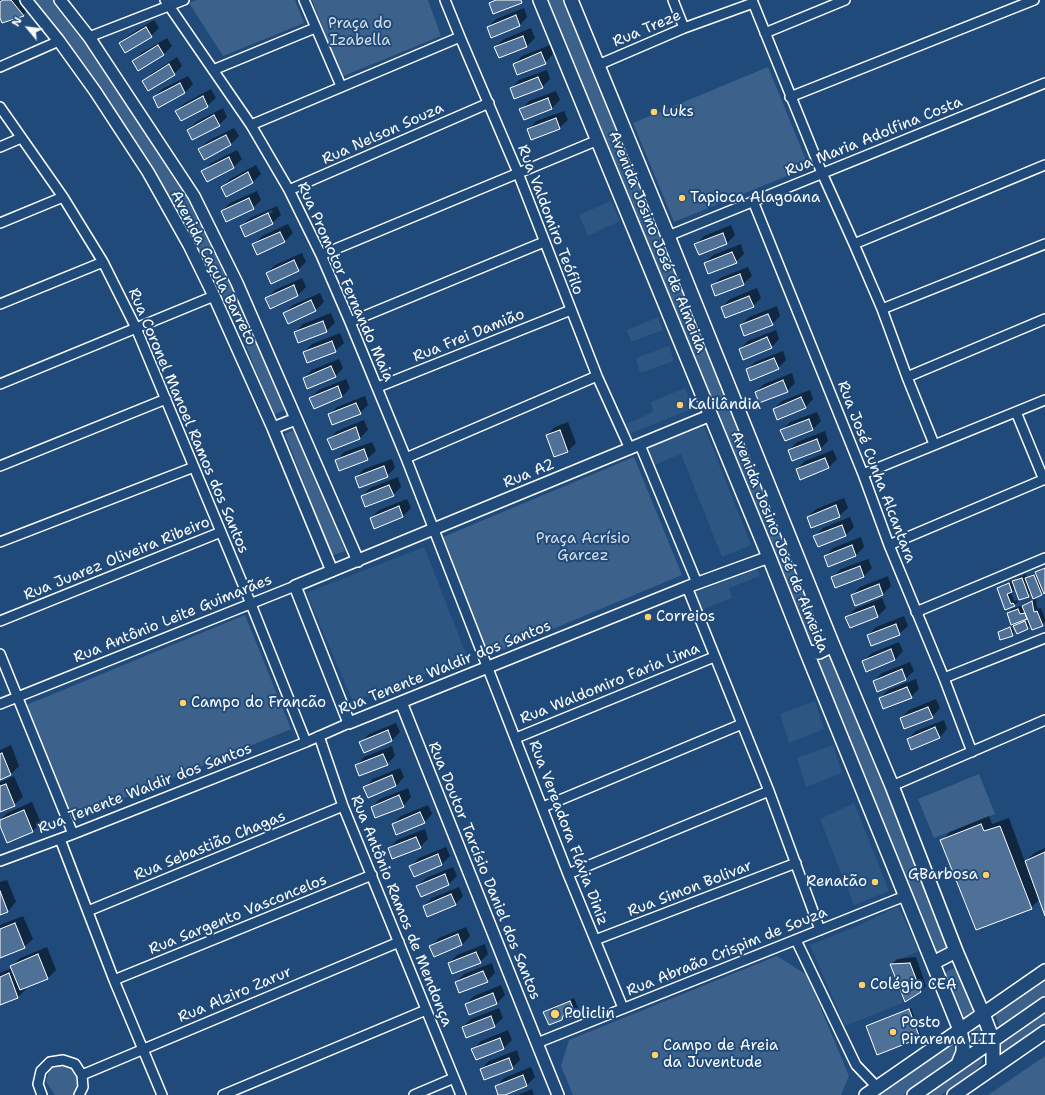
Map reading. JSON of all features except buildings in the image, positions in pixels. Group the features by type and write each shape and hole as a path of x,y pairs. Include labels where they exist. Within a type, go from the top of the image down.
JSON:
{"main road":[{"name":"Avenida Josino José de Almeida","path":"540,0 769,557 960,1030 963,1044 958,1064"},
{"name":"Avenida Josino José de Almeida","path":"571,0 832,643 892,786 956,951 984,1014 993,1040 993,1067"},
{"path":"807,653 819,652 832,643"},
{"path":"933,963 956,951"},
{"path":"866,1095 1045,971"},
{"path":"914,1095 1045,1004"},
{"path":"954,1095 1045,1032"}],"street":[{"name":"Avenida Caçula Barreto","path":"26,0 59,41 95,91 148,172 189,246 214,296 273,428 332,571"},
{"name":"Avenida Caçula Barreto","path":"60,0 89,37 194,196 237,283 358,561"},
{"path":"89,37 167,3 184,0"},
{"path":"304,0 341,86"},
{"name":"Rua Valdomiro Teófilo","path":"445,0 518,173 597,376 635,447 692,585 714,657 769,791 820,930"},
{"path":"674,0 684,28"},
{"path":"765,33 845,0"},
{"path":"790,97 1034,0"},
{"path":"752,1 822,173 882,309 934,444"},
{"name":"Rua Treze","path":"598,64 752,1"},
{"name":"Rua Promotor Fernando Maia","path":"167,3 252,124 289,190 321,255 378,387 433,529"},
{"path":"213,70 315,28"},
{"path":"252,124 460,37"},
{"path":"0,67 59,41"},
{"name":"Rua Maria Adolfina Costa","path":"668,236 1045,83"},
{"name":"Rua Nelson Souza","path":"289,190 489,103"},
{"name":"Rua Coronel Manoel Ramos dos Santos","path":"0,107 63,197 103,262 136,328 251,604 306,742"},
{"path":"0,147 21,138"},
{"path":"321,255 598,140"},
{"path":"854,244 1045,165"},
{"path":"0,223 63,197"},
{"name":"Rua José Cunha Alcantara","path":"752,201 863,474 889,545 944,678 972,752"},
{"path":"350,322 544,242"},
{"path":"882,309 1045,244"},
{"path":"0,304 103,262"},
{"path":"0,384 214,296"},
{"name":"Rua Frei Damião","path":"378,387 571,310"},
{"path":"907,377 1045,319"},
{"path":"406,458 597,376"},
{"path":"0,466 166,399"},
{"path":"863,474 1045,400"},
{"path":"889,545 1044,480 1016,412"},
{"name":"Rua A2","path":"358,561 711,415"},
{"path":"273,428 296,419"},
{"path":"0,542 194,467"},
{"name":"Rua Vereadora Flávia Diniz","path":"433,529 568,874 623,1008"},
{"name":"Rua Juarez Oliveira Ribeiro","path":"0,621 221,532"},
{"name":"Rua Tenente Waldir dos Santos","path":"0,861 73,834 306,742 349,723 692,585 769,557"},
{"path":"916,612 1045,558"},
{"name":"Rua Antônio Leite Guimarães","path":"0,704 358,561"},
{"path":"295,586 349,723"},
{"path":"944,678 1045,638"},
{"path":"0,654 73,834"},
{"name":"Rua Waldomiro Faria Lima","path":"516,738 714,657"},
{"name":"Rua Doutor Tarcísio Daniel dos Santos","path":"401,702 558,1095"},
{"path":"892,786 1045,720"},
{"path":"543,807 742,724"},
{"name":"Rua Antônio Ramos de Mendonça","path":"319,736 343,806 461,1095"},
{"path":"568,874 769,791"},
{"name":"Rua Sebastião Chagas","path":"88,911 343,806"},
{"path":"60,839 114,980 162,1095"},
{"name":"Rua Simon Bolivar","path":"595,940 796,863"},
{"name":"Rua Sargento Vasconcelos","path":"114,980 372,876"},
{"name":"Rua Abraão Crispim de Souza","path":"537,1044 623,1008 905,896"},
{"path":"796,940 856,1065 877,1087"},
{"name":"Rua Alziro Zarur","path":"82,1074 399,942"},
{"path":"223,1095 426,1010"},
{"path":"42,1095 38,1084 41,1071 50,1062 63,1060 69,1061 79,1069 82,1074 83,1087 79,1095"},
{"path":"414,1095 454,1078"}],"shaded area":[{"path":"611,201 620,221 588,236 579,215"},
{"path":"658,317 663,330 631,342 627,330"},
{"path":"669,346 674,361 640,373 636,358"},
{"path":"685,388 694,408 629,434 626,424 653,412 651,402"},
{"path":"704,426 751,545 722,557 681,454 654,465 647,449"},
{"path":"424,547 468,659 353,701 306,593"},
{"path":"757,569 760,576 729,588 732,598 700,611 694,593"},
{"path":"815,701 824,729 789,743 780,714"},
{"path":"833,745 842,773 806,787 797,758"},
{"path":"854,803 889,891 854,905 820,819"},
{"name":"Colégio CEA","path":"898,906 919,951 889,964 903,1003 845,1026 810,945 862,924"}],"green space":[{"path":"32,0 55,0 78,28 187,198 239,303 287,409 273,415 235,317 167,200"},
{"path":"197,0 295,0 304,23 223,56 189,3"},
{"name":"Praça do Izabella","path":"312,0 428,0 441,36 341,77"},
{"path":"549,0 567,0 826,637 810,643"},
{"path":"768,67 809,167 674,222 633,123"},
{"path":"296,429 345,551 332,556 285,434"},
{"name":"Praça Acrísio Garcez","path":"634,457 682,575 488,656 443,537"},
{"path":"245,615 291,729 71,820 24,706"},
{"path":"834,656 950,949 936,954 877,812 818,661"},
{"path":"979,774 995,814 934,838 918,799"},
{"path":"777,956 807,975 849,1076 841,1095 573,1095 561,1066 569,1040"},
{"path":"959,966 975,1012 964,1018 943,973"},
{"path":"1045,978 1045,995 999,1027 995,1013"},
{"path":"1045,1011 1045,1025 997,1058 998,1043"},
{"path":"980,1022 986,1037 971,1048 969,1029"},
{"path":"952,1043 955,1050 952,1059 929,1078 903,1095 879,1095"},
{"path":"982,1053 982,1063 974,1071 941,1095 920,1095"},
{"path":"1045,1056 1045,1095 988,1095"},
{"path":"61,1065 73,1069 80,1078 77,1091 73,1095 55,1095 46,1082 49,1070"}],"place":[{"name":"Luks","path":"654,112"},
{"name":"Tapioca Alagoana","path":"682,198"},
{"name":"Kalilândia","path":"680,405"},
{"name":"Correios","path":"648,617"},
{"name":"Campo do Francão","path":"183,703"},
{"name":"GBarbosa","path":"986,875"},
{"name":"Renatão","path":"875,882"},
{"name":"Colégio CEA","path":"862,985"},
{"name":"Policlin","path":"555,1014"},
{"name":"Posto Pirarema III","path":"893,1032"},
{"name":"Campo de Areia da Juventude","path":"655,1055"}]}
